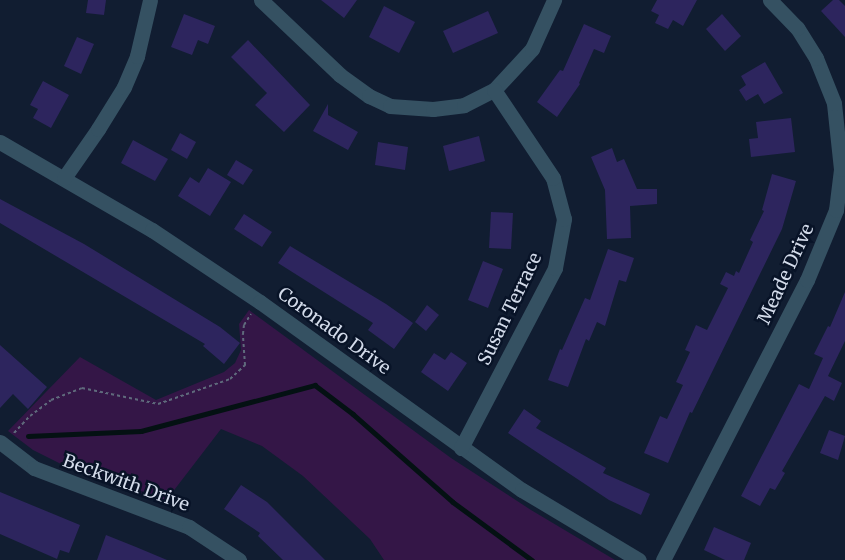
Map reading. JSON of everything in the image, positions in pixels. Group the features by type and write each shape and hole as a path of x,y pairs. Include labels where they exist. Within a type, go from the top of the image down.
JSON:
{"street":[{"path":"64,178 124,87 137,56 150,0"},
{"path":"261,0 340,75 369,96 390,106 433,109 464,105 494,90 531,49 554,0"},
{"name":"Meade Drive","path":"663,560 827,236 836,210 841,169 840,100 797,28 770,0"},
{"name":"Susan Terrace","path":"462,448 555,268 564,219 552,178 494,90"},
{"name":"Coronado Drive","path":"0,142 152,230 260,302 522,490 639,560"},
{"name":"Beckwith Drive","path":"2,443 34,468 189,527 239,560"}],"path":[{"path":"2,443 30,416 69,392 82,388 158,404 230,379 245,365 244,325 260,302"}],"shaded area":[{"path":"249,310 451,458 531,510 615,560 384,560 370,539 303,476 262,446 221,429 165,502 65,466 33,450 8,431 80,357 156,400 224,372 235,363 241,350 239,324"}],"building":[{"path":"88,0 106,0 104,15 86,13"},
{"path":"321,0 357,0 344,18"},
{"path":"657,0 697,0 683,26 673,20 668,29 655,23 659,15 651,11"},
{"path":"833,0 839,0 845,6 845,37 821,11"},
{"path":"384,6 415,22 399,53 369,37"},
{"path":"488,11 498,33 453,53 443,31"},
{"path":"184,14 215,26 208,44 198,40 192,55 171,47"},
{"path":"722,14 741,36 725,51 706,29"},
{"path":"584,24 611,36 604,53 594,49 580,84 557,117 537,102 560,70 563,71"},
{"path":"77,37 94,44 81,74 64,66"},
{"path":"248,40 310,105 284,132 255,105 267,93 231,57"},
{"path":"765,62 783,93 764,104 758,94 746,101 739,90 746,85 741,76"},
{"path":"43,81 69,95 51,128 33,118 38,109 30,105"},
{"path":"328,104 328,115 358,132 348,150 313,131"},
{"path":"791,118 795,152 751,157 749,139 758,138 756,122"},
{"path":"180,133 196,142 187,159 171,150"},
{"path":"479,136 485,161 449,171 443,146"},
{"path":"133,140 168,159 155,181 121,163"},
{"path":"378,142 408,147 405,170 375,165"},
{"path":"612,148 617,162 624,159 637,189 657,189 657,204 630,206 631,238 607,239 605,190 591,157"},
{"path":"236,160 253,170 243,185 227,175"},
{"path":"208,168 231,182 210,216 178,196 190,177 199,183"},
{"path":"772,174 796,181 782,229 692,413 690,412 668,463 644,453 660,416 667,419 683,385 676,382 690,352 685,350 696,325 707,330 728,288 720,284 726,272 734,276 736,271 739,273 753,242 750,240 764,211 762,210"},
{"path":"0,199 84,244 220,327 240,343 224,364 203,346 205,344 0,223"},
{"path":"491,212 513,213 511,249 489,248"},
{"path":"244,214 272,232 262,247 234,229"},
{"path":"290,246 413,323 394,349 368,330 373,323 278,263"},
{"path":"608,249 634,258 626,282 619,280 605,326 597,322 589,341 586,339 568,387 548,380 560,349 562,350 585,298 590,300"},
{"path":"483,261 503,269 488,308 468,300"},
{"path":"845,292 845,341 828,376 842,383 834,401 825,396 782,471 785,473 775,490 770,488 760,506 741,496 799,384 809,389 823,358 814,354 828,326 830,327"},
{"path":"427,305 439,315 426,331 415,322"},
{"path":"0,345 47,387 28,409 13,394 0,408"},
{"path":"451,352 467,363 448,391 421,372 434,353 445,360"},
{"path":"524,409 541,421 536,428 606,468 603,473 650,494 641,515 609,500 508,433"},
{"path":"829,430 845,436 838,460 820,453"},
{"path":"241,485 267,502 325,560 283,560 258,536 260,533 224,509"},
{"path":"0,492 80,525 69,553 60,550 57,559 0,534"},
{"path":"714,527 751,543 744,560 725,560 704,550"},
{"path":"106,535 136,547 167,560 97,560"}],"waterway":[{"path":"28,436 141,431 315,385 353,414 453,502 532,560"}]}
